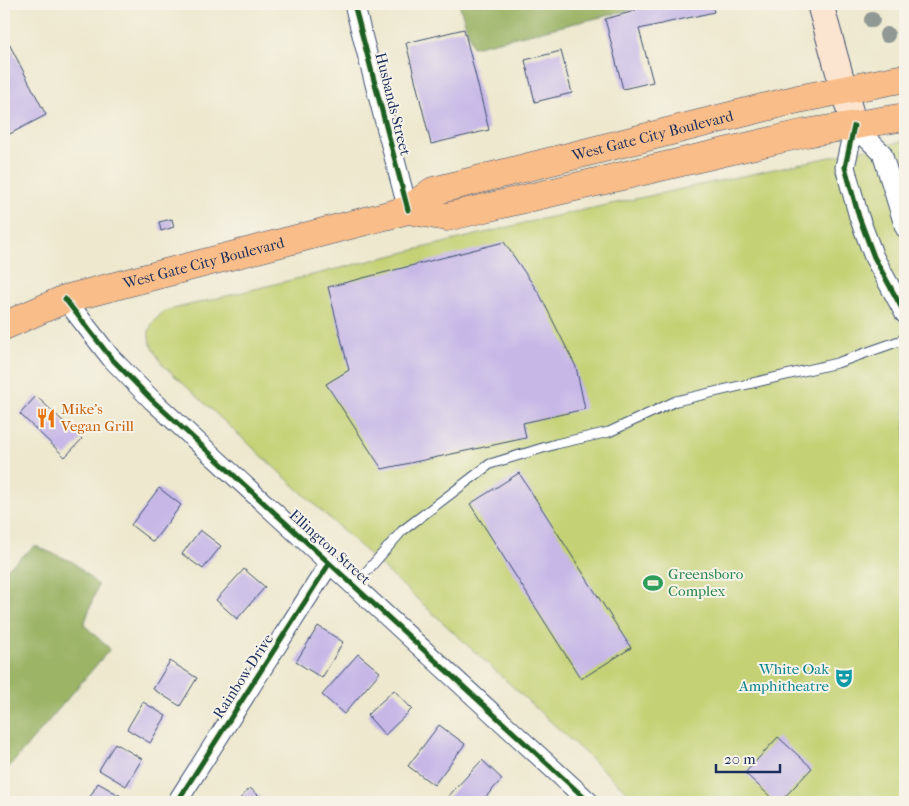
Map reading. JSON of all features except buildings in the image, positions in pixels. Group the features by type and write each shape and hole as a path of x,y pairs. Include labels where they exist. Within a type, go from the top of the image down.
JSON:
{"main road":[{"path":"820,4 854,126"},
{"name":"West Gate City Boulevard","path":"4,326 65,299 408,210 433,191 798,99 844,92 905,78"},
{"name":"West Gate City Boulevard","path":"408,210 447,217 806,133 905,118"}],"street":[{"name":"Husbands Street","path":"354,4 408,210"},
{"path":"854,126 882,153 905,228"},
{"path":"854,126 845,163 847,175 874,258 905,314"},
{"name":"Ellington Street","path":"65,299 111,358 152,400 589,802"},
{"name":"Rainbow Drive","path":"177,802 329,564"}],"lane":[{"path":"354,586 402,531 490,464 556,444 609,432 676,401 837,363 905,339"}],"green space":[{"path":"459,4 630,4 631,10 473,47"},
{"name":"Greensboro Complex","path":"905,141 905,802 638,802 163,365 150,343 149,330 157,318 165,311 537,220"},
{"path":"35,546 73,562 98,585 84,625 110,649 4,773 4,571"}],"cycle path":[{"path":"354,4 408,210"},
{"path":"854,126 845,167 859,217 874,257 905,314"},
{"path":"65,299 111,358 152,400 589,802"},
{"path":"177,802 329,564"}],"place":[{"name":"Mike's Vegan Grill","path":"46,418"},
{"name":"Greensboro Complex","path":"653,583"},
{"name":"White Oak Amphitheatre","path":"844,678"}]}
